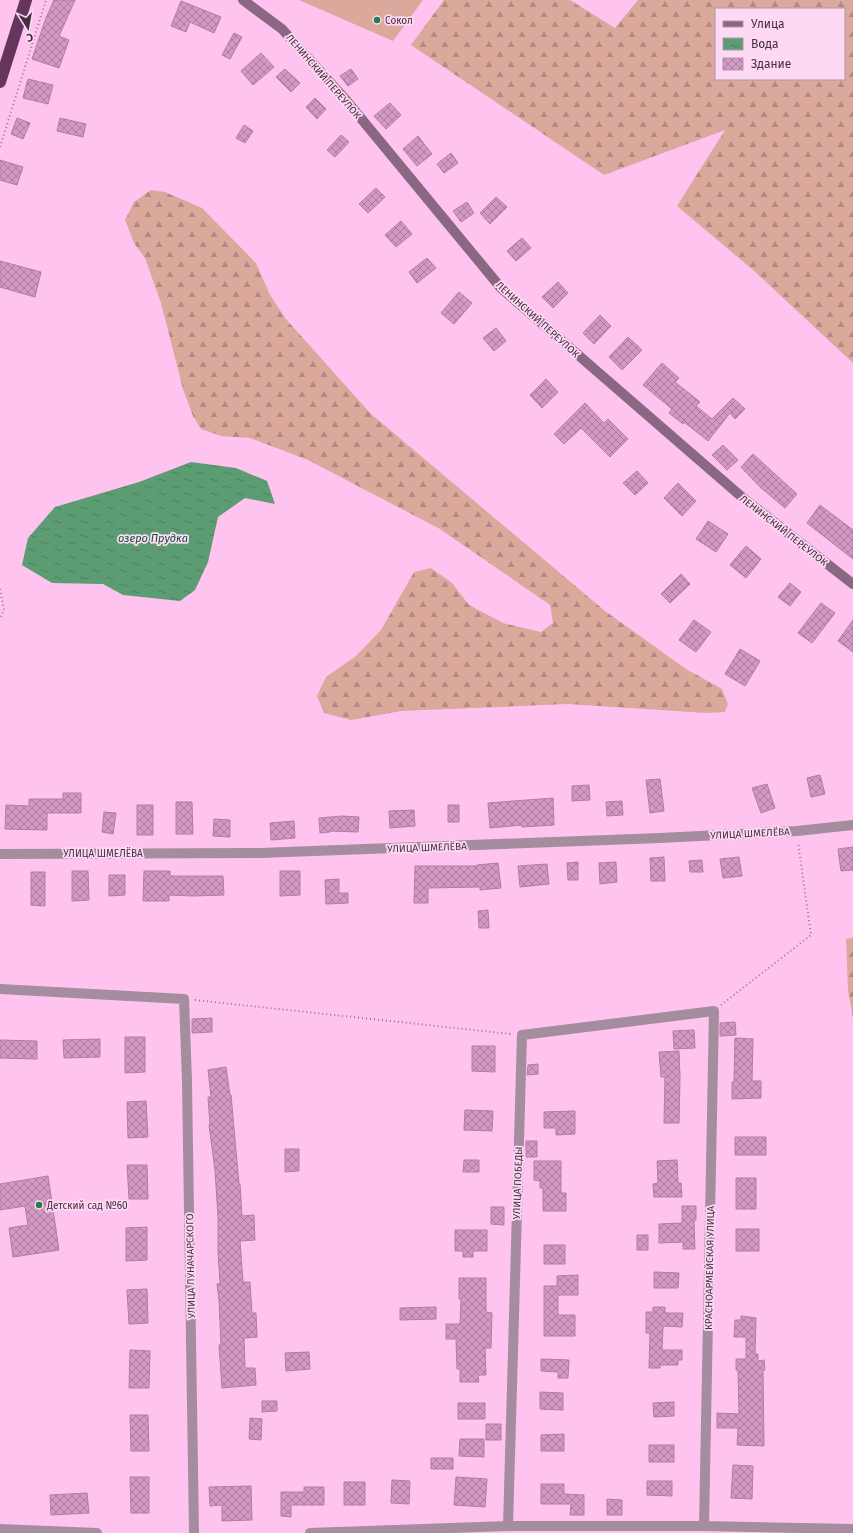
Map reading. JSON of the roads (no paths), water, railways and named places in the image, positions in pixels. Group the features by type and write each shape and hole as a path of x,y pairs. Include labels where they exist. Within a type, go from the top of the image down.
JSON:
{"highway":[{"path":"0,82 26,0"}],"main road":[{"name":"ЛЕНИНСКИЙ ПЕРЕУЛОК","path":"243,0 288,35 345,99 501,288 743,498 853,584"}],"street":[{"name":"УЛИЦА ШМЕЛЁВА","path":"0,854 260,853 660,838 797,831 853,826"},
{"name":"УЛИЦА ЛУНАЧАРСКОГО","path":"0,989 184,999 187,1081 194,1533"},
{"name":"УЛИЦА ПОБЕДЫ","path":"512,1528 522,1035 714,1011"},
{"name":"КРАСНОАРМЕЙСКАЯ УЛИЦА","path":"704,1526 714,1011"},
{"path":"310,1533 512,1528 668,1529 704,1526 853,1528"},
{"path":"0,1529 97,1533"}],"water":[{"name":"озеро Прудка","path":"191,462 236,468 267,481 275,504 245,498 218,517 208,562 195,590 180,601 123,595 103,584 52,583 22,565 28,538 55,507 139,482"}],"place":[{"name":"Сокол","path":"377,20"},
{"name":"Детский сад №60","path":"39,1205"}]}
